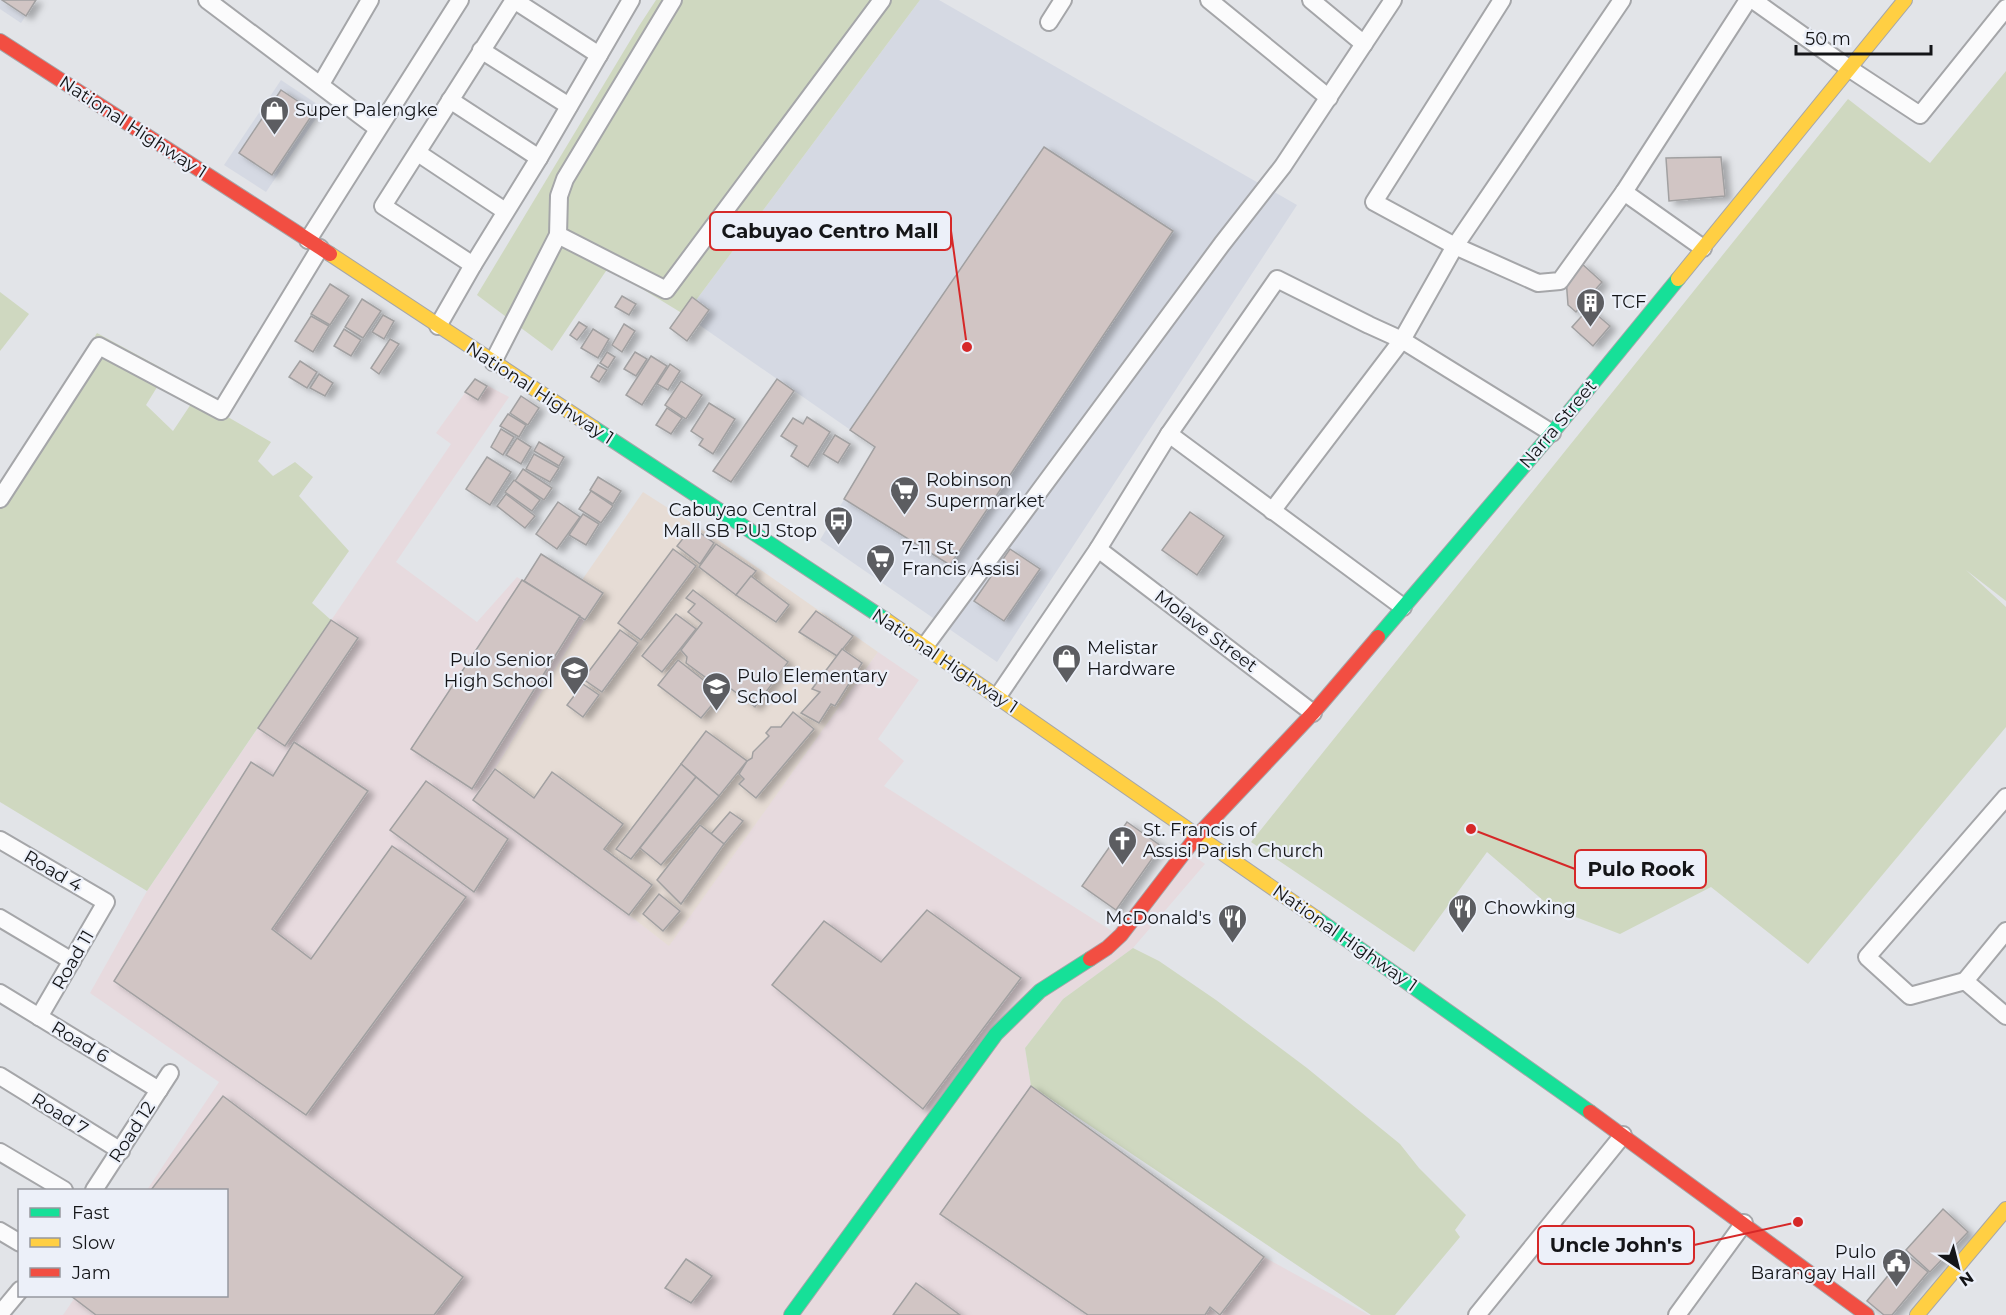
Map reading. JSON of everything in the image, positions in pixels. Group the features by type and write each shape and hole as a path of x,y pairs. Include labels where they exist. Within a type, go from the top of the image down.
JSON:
{"main road":[{"name":"Narra Street","path":"791,1315 996,1034 1040,991 1107,948 1121,935 1197,836 1313,712 1551,433 1850,69 1900,2"},
{"name":"National Highway 1","path":"0,41 314,244 925,646 1623,1135 1867,1315"},
{"path":"1917,1315 2006,1209"}],"street":[{"path":"207,0 377,128"},
{"path":"321,84 370,0"},
{"path":"0,499 99,346 221,411 377,128 460,0"},
{"path":"473,265 383,206 514,0 599,55"},
{"path":"438,326 631,0"},
{"path":"493,362 558,235 560,196 565,179 673,0"},
{"path":"558,235 666,290 882,0"},
{"path":"1048,22 1063,0"},
{"path":"1209,0 1329,98"},
{"path":"1311,0 1364,44"},
{"path":"925,646 1222,244 1283,166 1393,0"},
{"path":"1502,0 1374,202 1455,246 1538,283 1560,281 1624,192 1748,0"},
{"path":"1272,511 1402,340 1455,246 1623,0"},
{"path":"1754,0 1850,69 1920,115 2006,8"},
{"path":"481,50 569,106"},
{"path":"450,100 539,158"},
{"path":"418,153 506,211"},
{"path":"1624,192 1702,248"},
{"path":"998,696 1098,549 1169,434 1277,279 1402,340 1551,433"},
{"path":"1169,434 1403,607"},
{"name":"Molave Street","path":"1098,549 1313,712"},
{"path":"2006,796 1866,957 1910,996 1965,981 2006,931"},
{"name":"Road 4","path":"0,840 106,902"},
{"name":"Road 11","path":"39,1017 106,902"},
{"path":"0,918 72,961"},
{"path":"1965,981 2006,1016"},
{"name":"Road 6","path":"0,993 159,1090"},
{"name":"Road 12","path":"95,1189 170,1073"},
{"name":"Road 7","path":"0,1076 121,1151"},
{"path":"1477,1315 1623,1135"},
{"path":"0,1152 61,1189"},
{"path":"1677,1315 1744,1223"},
{"path":"0,1231 18,1242"},
{"path":"1,1312 18,1292"}],"shaded area":[{"path":"0,0 36,0 21,23 0,9"},
{"path":"920,0 939,0 1297,205 997,662 820,540 875,447 685,315"},
{"name":"Super Palengke","path":"281,80 323,108 266,192 224,165"},
{"path":"475,379 509,397 396,562 477,622 517,577 585,620 495,769 473,800 669,945 878,652 919,680 878,739 904,761 884,786 1112,931 1181,847 1205,864 1133,948 1063,999 1025,1048 1031,1086 1264,1257 1369,1315 63,1315 75,1297 228,1297 228,1189 148,1189 219,1082 90,993 147,891 451,444 436,433"},
{"name":"Pulo Elementary School","path":"643,492 718,540 878,652 669,946 529,838 473,800 495,769 585,620 524,581 541,554 582,580"}],"green space":[{"path":"656,0 920,0 685,315 608,268 552,351 477,295"},
{"path":"2006,71 2006,601 1966,570 2006,607 2006,727 1808,964 1711,887 1620,934 1552,908 1487,852 1414,952 1251,842 1848,99 1930,163"},
{"path":"0,292 29,314 0,351"},
{"path":"97,333 167,371 146,405 173,431 195,398 271,442 258,461 273,476 295,462 313,477 299,496 349,551 312,603 331,620 147,891 0,802 0,490"},
{"path":"1133,948 1159,961 1216,1000 1307,1068 1400,1144 1419,1168 1466,1215 1455,1230 1460,1237 1395,1315 1371,1315 1031,1086 1025,1048 1063,999"}],"building":[{"path":"2,0 36,0 26,16"},
{"path":"281,90 314,112 272,175 239,153"},
{"path":"1044,147 1173,231 950,565 844,499 875,447 850,430"},
{"path":"1721,157 1725,196 1669,201 1666,158"},
{"path":"1581,263 1602,282 1576,312 1568,305 1566,278"},
{"path":"330,284 349,296 330,325 311,314"},
{"path":"622,296 636,304 629,315 615,307"},
{"path":"692,297 709,310 687,341 670,328"},
{"path":"362,299 381,311 363,338 345,327"},
{"name":"TCF","path":"1589,308 1610,326 1593,346 1572,327"},
{"path":"383,315 394,321 384,339 372,332"},
{"path":"311,316 329,326 313,352 295,341"},
{"path":"579,322 587,327 577,340 570,335"},
{"path":"624,324 635,331 622,352 612,345"},
{"path":"344,329 361,340 351,356 334,346"},
{"path":"593,329 609,339 598,358 581,348"},
{"path":"390,339 399,344 379,374 371,368"},
{"path":"607,352 615,357 608,368 600,363"},
{"path":"635,352 647,359 636,376 624,369"},
{"path":"651,356 667,366 642,405 626,395"},
{"path":"300,361 317,372 307,388 289,377"},
{"path":"670,364 680,371 668,390 657,384"},
{"path":"598,365 607,370 599,382 591,377"},
{"path":"319,374 333,383 325,396 310,388"},
{"path":"475,379 487,386 478,400 465,392"},
{"path":"777,379 794,391 731,482 713,471"},
{"path":"681,381 702,395 686,419 665,405"},
{"path":"521,396 539,408 528,425 510,413"},
{"path":"709,403 735,419 713,454 699,445 703,439 691,431"},
{"path":"667,408 682,418 671,434 656,425"},
{"path":"508,414 526,425 519,437 500,426"},
{"path":"807,417 830,432 808,467 791,456 797,446 781,436 793,418 803,424"},
{"path":"501,429 514,437 503,455 491,447"},
{"path":"835,435 850,444 838,463 823,454"},
{"path":"517,438 531,447 521,464 506,455"},
{"path":"539,442 564,457 559,466 534,451"},
{"path":"534,454 559,468 550,482 526,469"},
{"path":"487,457 511,472 490,505 466,489"},
{"path":"523,469 552,488 544,500 515,481"},
{"path":"598,477 621,491 613,504 590,490"},
{"path":"514,480 540,500 532,511 505,492"},
{"path":"591,491 613,506 601,523 579,509"},
{"path":"506,494 535,516 525,528 497,506"},
{"path":"558,502 580,517 557,549 536,534"},
{"path":"1190,512 1224,536 1197,575 1162,550"},
{"path":"583,514 599,524 586,545 569,535"},
{"path":"692,527 714,543 700,564 677,546"},
{"path":"716,544 756,571 736,595 699,567"},
{"path":"673,549 696,566 641,640 618,623"},
{"path":"1010,549 1040,569 1004,621 974,601"},
{"path":"541,554 603,593 585,620 524,581"},
{"path":"751,576 789,605 776,622 736,595"},
{"path":"522,580 580,616 472,789 411,749"},
{"path":"693,590 788,662 755,707 718,679 712,682 686,663 687,657 681,650 702,623 688,612 695,604 686,598"},
{"path":"816,611 853,636 837,656 799,632"},
{"path":"676,614 696,629 662,672 642,656"},
{"path":"331,620 358,638 285,746 258,728"},
{"path":"620,630 638,643 602,692 583,679"},
{"path":"842,649 862,663 835,706 831,704 819,723 801,713 820,692 812,689"},
{"path":"678,660 721,694 701,718 658,685"},
{"path":"583,684 599,695 583,717 567,705"},
{"path":"793,712 814,729 756,798 739,784 744,779 739,774 747,761 752,758 753,752 769,736 766,733 771,727 781,727"},
{"path":"706,731 747,761 719,796 681,764"},
{"path":"294,742 368,791 272,929 311,959 392,846 466,897 306,1115 114,981 251,762 273,776"},
{"path":"681,764 696,777 631,859 616,849"},
{"path":"495,769 534,798 552,772 623,824 604,849 652,885 629,915 473,800"},
{"path":"696,777 719,796 661,865 640,848"},
{"path":"426,781 508,839 474,892 390,830"},
{"path":"730,812 743,821 724,844 711,834"},
{"name":"St. Francis of Assisi Parish Church","path":"1127,822 1161,846 1116,910 1082,886"},
{"path":"700,825 724,844 681,904 657,880"},
{"path":"659,894 680,911 663,931 643,914"},
{"path":"927,910 1021,978 923,1109 772,985 824,921 881,962"},
{"path":"1031,1086 1264,1257 1220,1315 1210,1307 1205,1315 1088,1315 940,1214"},
{"path":"223,1096 463,1277 434,1315 96,1315 72,1297 228,1297 228,1189 152,1189"},
{"path":"1943,1209 1968,1232 1930,1272 1906,1250"},
{"name":"Pulo Barangay Hall","path":"1906,1254 1928,1272 1892,1315 1884,1315 1867,1301"},
{"path":"686,1259 712,1276 691,1303 665,1288"},
{"path":"916,1283 960,1315 893,1315"}],"traffic: fast":[{"path":"1378,637 1552,433 1678,279"},
{"path":"594,428 886,620"},
{"path":"1316,918 1590,1112"},
{"path":"791,1315 996,1034 1040,991 1090,959"}],"traffic: slow":[{"path":"1678,279 1905,0"},
{"path":"330,254 594,428"},
{"path":"886,620 1316,918"},
{"path":"1917,1315 2006,1209"}],"traffic: jam":[{"path":"0,41 330,254"},
{"path":"1090,959 1121,935 1197,836 1313,713 1378,637"},
{"path":"1590,1112 1867,1315"}],"place":[{"name":"Super Palengke","path":"274,136"},
{"name":"TCF","path":"1591,328"},
{"name":"Cabuyao Centro Mall","path":"967,347"},
{"name":"Robinson Supermarket","path":"905,516"},
{"name":"Cabuyao Central Mall SB PUJ Stop","path":"838,546"},
{"name":"7-11 St. Francis Assisi","path":"881,584"},
{"name":"Melistar Hardware","path":"1066,684"},
{"name":"Pulo Senior High School","path":"574,696"},
{"name":"Pulo Elementary School","path":"716,712"},
{"name":"Pulo Rook","path":"1471,829"},
{"name":"St. Francis of Assisi Parish Church","path":"1122,866"},
{"name":"Chowking","path":"1463,934"},
{"name":"McDonald's","path":"1232,944"},
{"name":"Uncle John's","path":"1798,1222"},
{"name":"Pulo Barangay Hall","path":"1897,1288"}]}
